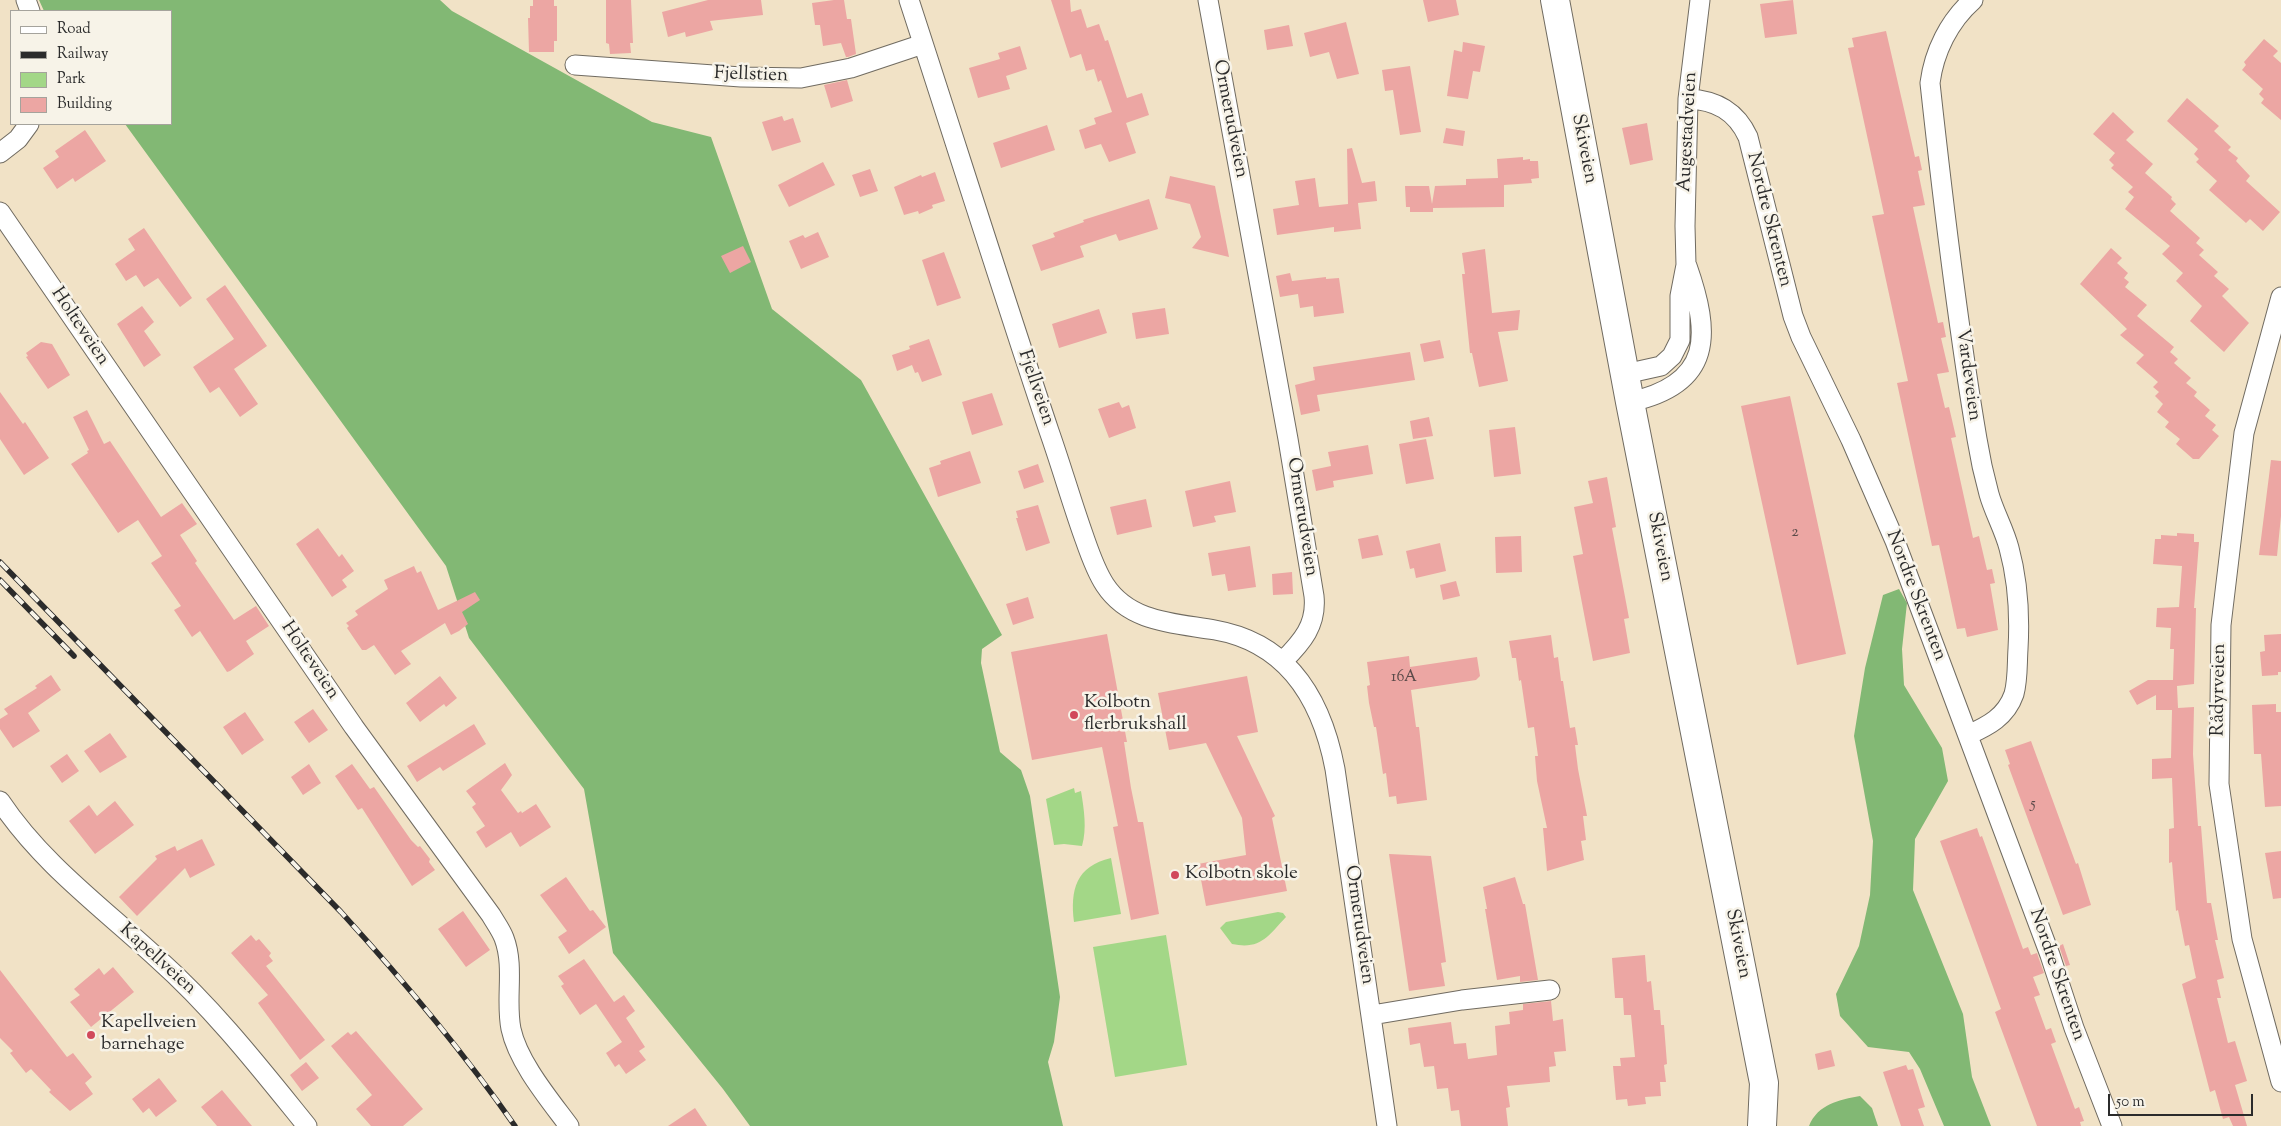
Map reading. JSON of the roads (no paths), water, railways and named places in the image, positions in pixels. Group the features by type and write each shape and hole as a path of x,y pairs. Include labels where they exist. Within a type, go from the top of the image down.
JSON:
{"main road":[{"name":"Skiveien","path":"1556,0 1630,402 1765,1094 1774,1126"},
{"name":"Skiveien","path":"1762,1126 1765,1094"}],"street":[{"name":"Fjellveien","path":"909,0 1079,524 1099,576 1116,598 1129,609 1143,616 1163,622 1218,630 1252,643 1283,661"},
{"name":"Ormerudveien","path":"1208,0 1288,439 1314,596 1315,614 1310,629 1283,661 1301,682 1314,703 1330,742 1388,1126"},
{"name":"Augestadveien","path":"1625,374 1660,366 1672,356 1681,331 1680,296 1686,265 1688,99 1700,0"},
{"name":"Vardeveien","path":"1968,735 1991,724 2009,705 2014,693 2019,632 2015,575 2008,545 1989,496 1972,411 1949,246 1930,83 1933,61 1942,40 1973,0"},
{"name":"Fjellstien","path":"575,65 732,76 802,78 851,68 923,44"},
{"name":"Nordre Skrenten","path":"1688,99 1705,100 1728,110 1738,120 1748,137 1793,316 1851,440 1895,541 2050,955 2074,1028 2112,1126"},
{"path":"0,152 18,139 28,125"},
{"name":"Holteveien","path":"0,212 354,727 491,915 504,937 507,947 510,971 509,1014 513,1036 528,1066 570,1126"},
{"name":"Augestadveien","path":"1630,402 1670,389 1680,381 1695,363 1701,343 1701,324 1696,292 1686,265"},
{"name":"Rådyrveien","path":"2281,297 2244,433 2221,625 2219,784 2242,939 2281,1082"},
{"name":"Kapellveien","path":"0,801 27,836 66,877 159,959 219,1019 307,1126"},
{"path":"1372,1015 1462,1000 1550,990"}],"railway":[{"path":"0,562 341,912 431,1016 515,1126"},
{"path":"0,580 74,656"}],"place":[{"name":"Kolbotn flerbrukshall","path":"1074,715"},
{"name":"Kolbotn skole","path":"1175,875"},
{"name":"Kapellveien barnehage","path":"91,1035"}]}
